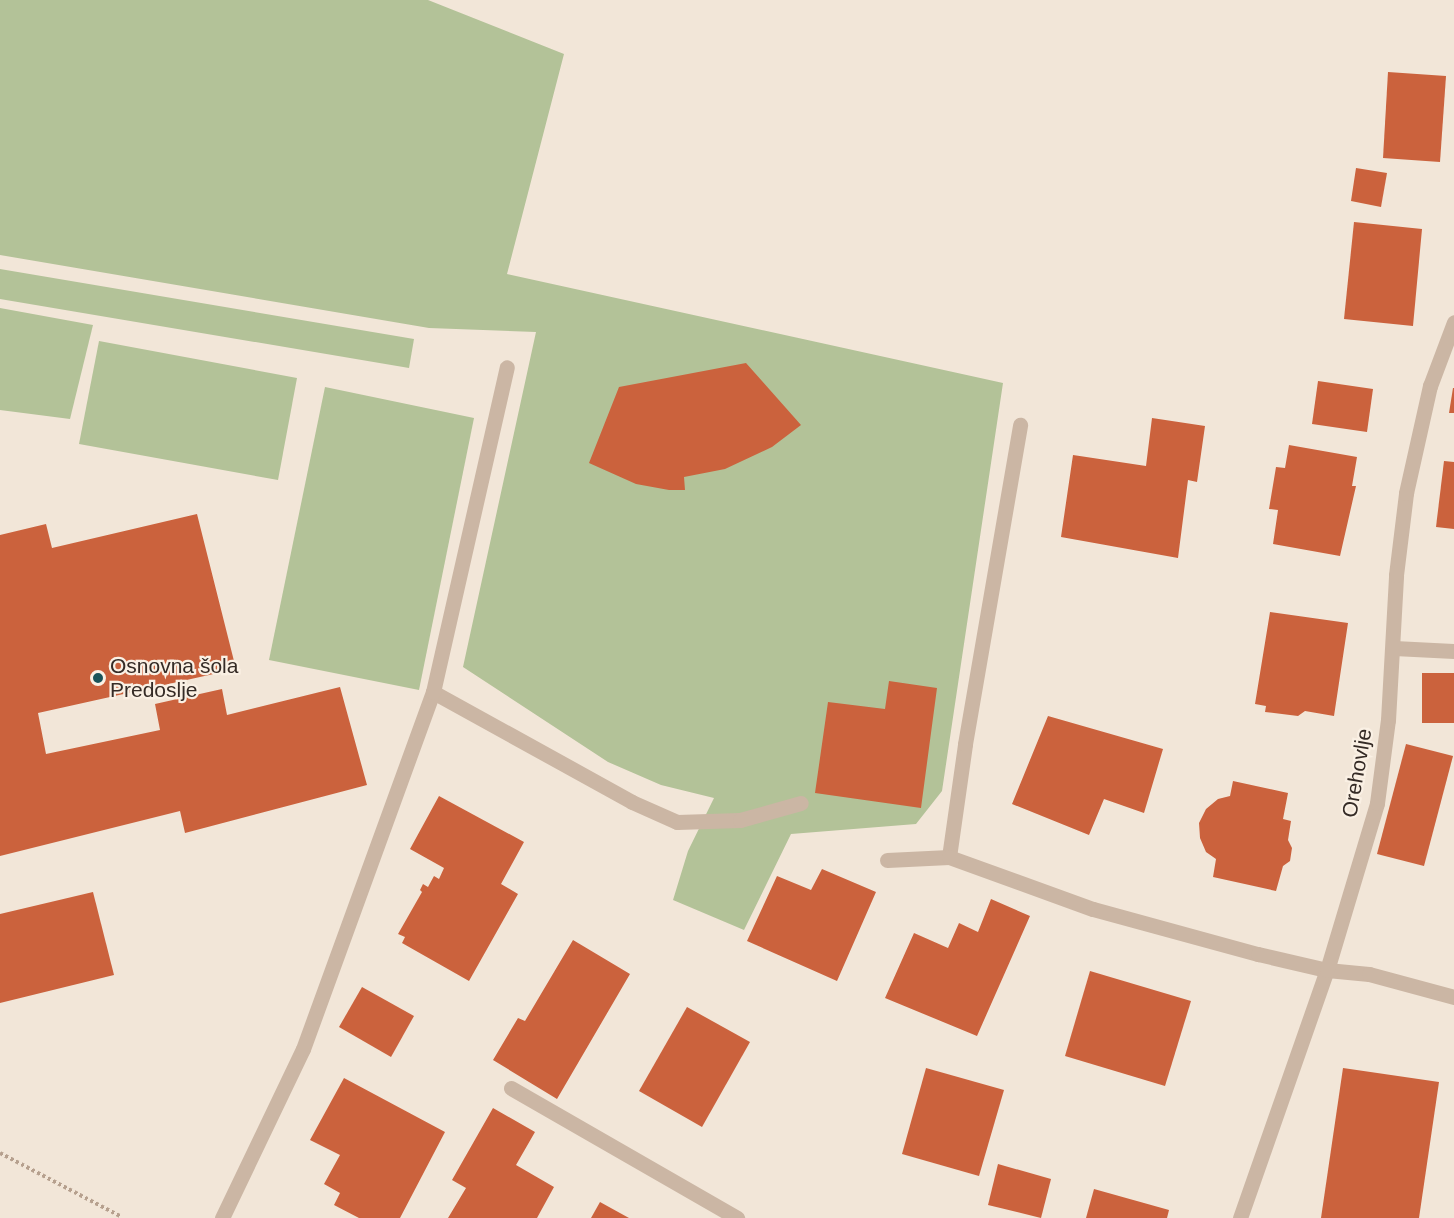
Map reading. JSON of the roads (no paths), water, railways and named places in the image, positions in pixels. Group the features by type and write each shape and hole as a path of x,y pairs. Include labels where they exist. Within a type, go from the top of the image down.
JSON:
{"street":[{"name":"Orehovlje","path":"1240,1218 1327,970 1377,803 1394,648 1396,575 1406,493 1430,386 1454,322"},
{"path":"222,1218 303,1049 433,692 507,367"},
{"path":"949,857 965,744 1020,425"},
{"path":"1394,648 1454,651"},
{"path":"433,692 632,802 677,822 740,820 801,803"},
{"path":"887,860 949,857 1093,909 1258,954 1327,970 1369,974 1454,997"},
{"path":"511,1088 737,1218"}],"place":[{"name":"Osnovna šola Predoslje","path":"98,678"}]}
